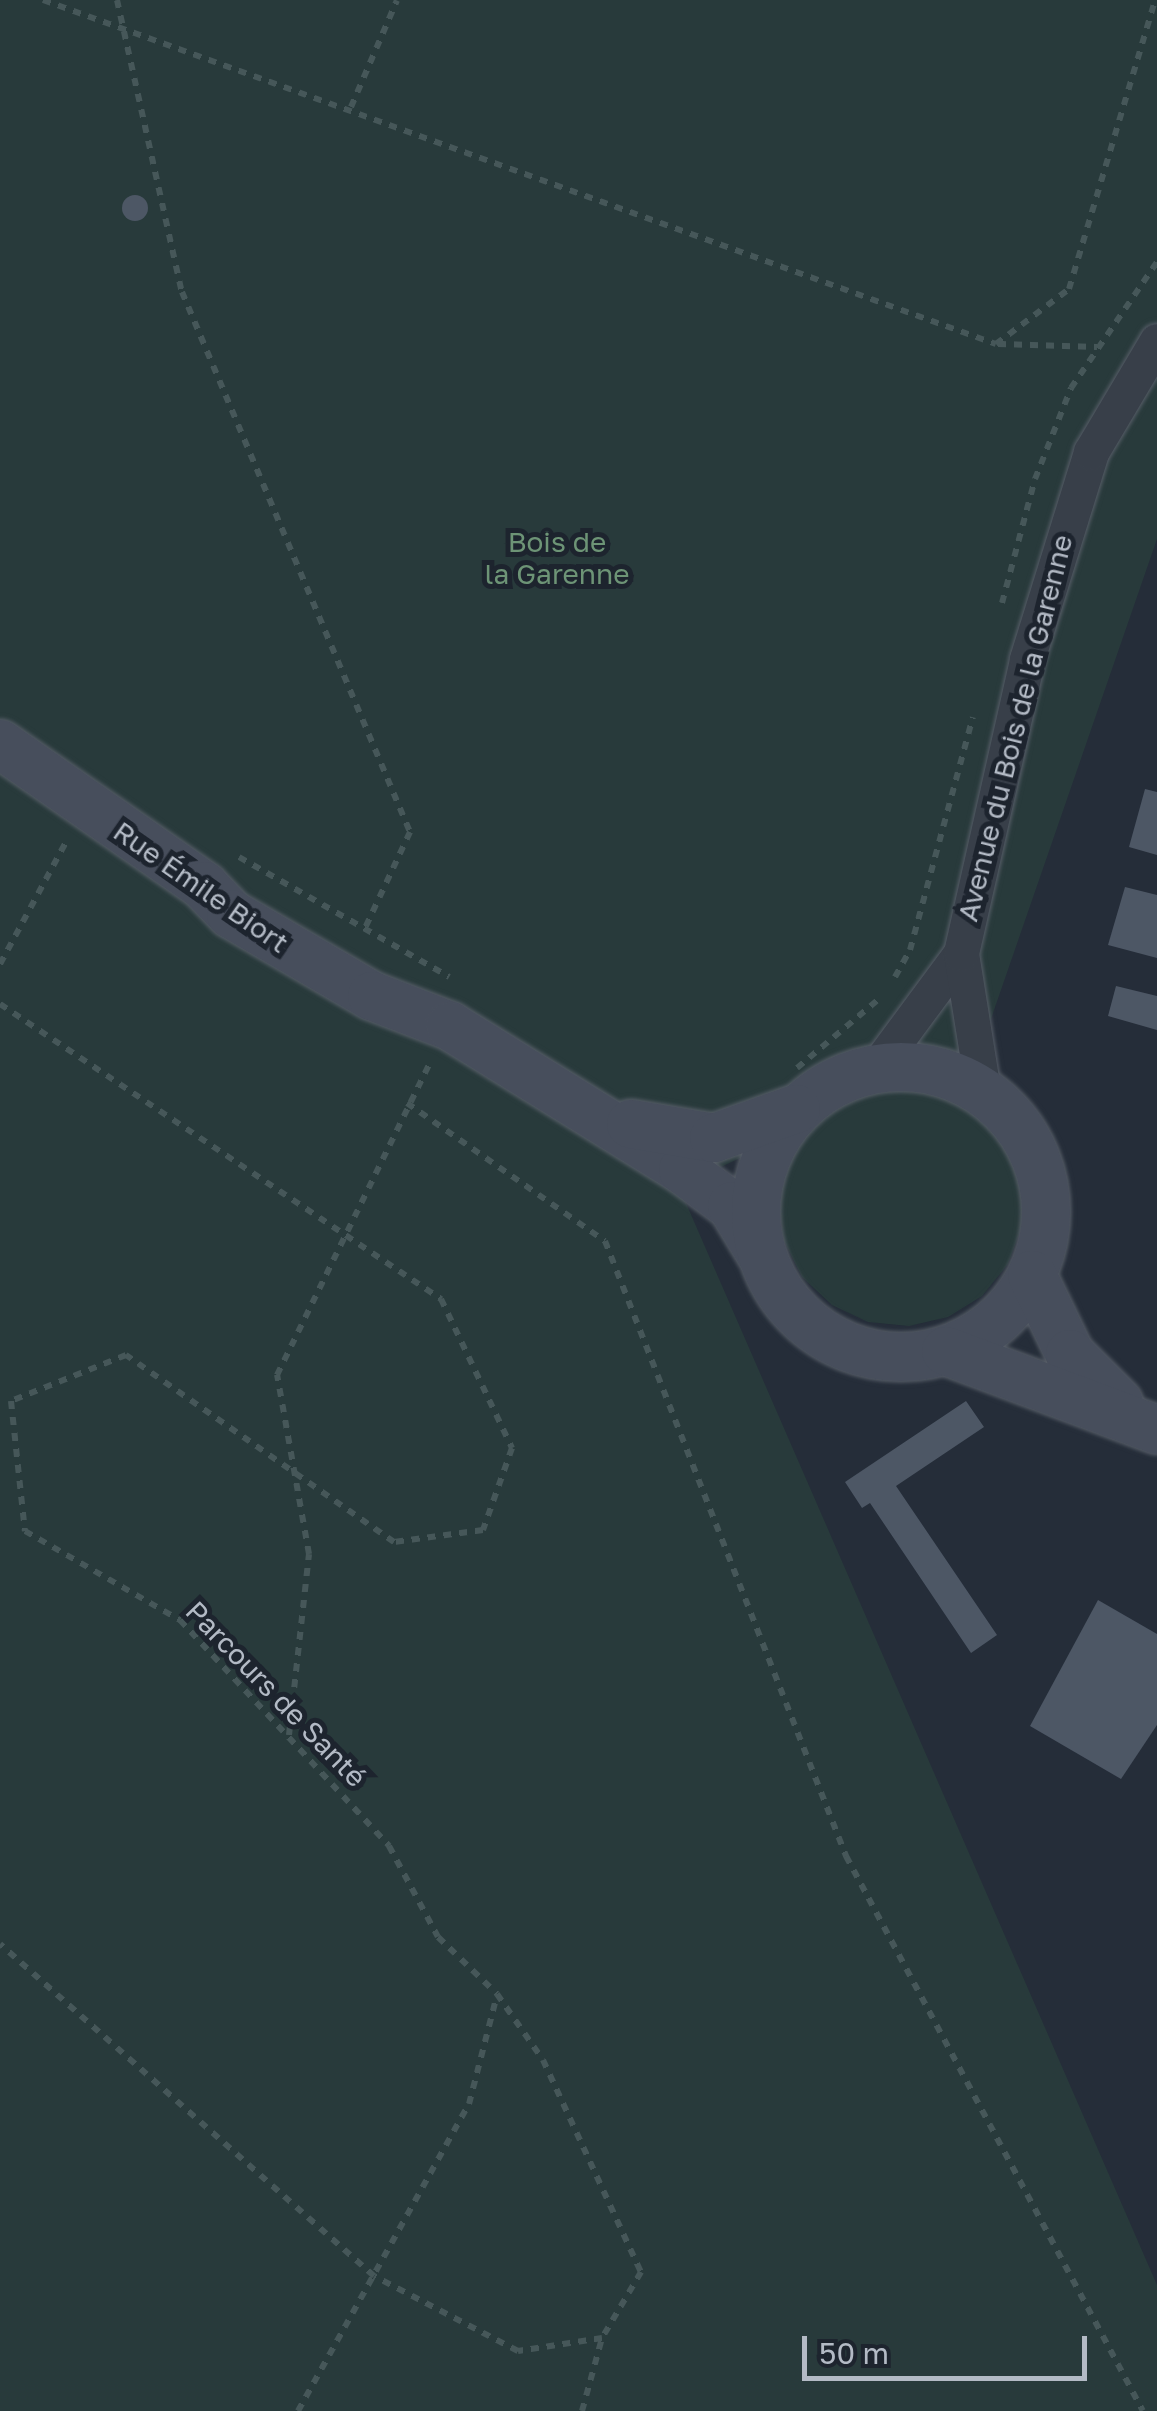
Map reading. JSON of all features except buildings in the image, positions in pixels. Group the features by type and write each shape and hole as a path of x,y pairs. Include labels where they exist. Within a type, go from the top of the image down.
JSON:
{"street":[{"name":"Avenue du Bois de la Garenne","path":"983,1091 961,953 1051,564 1092,452 1156,343"},
{"name":"Rue Émile Biort","path":"0,744 309,962 455,1004 517,1067 732,1206 760,1254"},
{"name":"Avenue du Bois de la Garenne","path":"876,1068 961,953"},
{"path":"914,1066 983,1091 1017,1123 1039,1164 1047,1209 1032,1276 988,1330 946,1350 900,1358 827,1336 781,1296 760,1254 759,1177 794,1090 876,1068 914,1066"},
{"name":"Rue Émile Biort","path":"517,1067 622,1122 694,1138 740,1132 794,1090"},
{"path":"1032,1276 1070,1354 1142,1422"},
{"path":"946,1350 1142,1422"}],"path":[{"path":"43,0 996,344 1098,347"},
{"path":"117,0 119,26 182,292 410,832 365,928"},
{"path":"351,108 397,0"},
{"path":"996,344 1069,289 1154,0"},
{"path":"997,624 1034,479 1098,347 1157,262"},
{"path":"794,1090 885,994 910,950 978,697"},
{"path":"0,964 84,806"},
{"path":"230,852 365,928 455,1004 276,1375 309,1554 288,1737"},
{"name":"Parcours de Santé","path":"0,1004 442,1299 512,1448 483,1530 394,1542 126,1355 11,1401 25,1530 180,1620 389,1846 438,1938 497,1994 543,2060 642,2272 602,2338"},
{"path":"407,1103 606,1242 846,1856 1143,2411"},
{"path":"0,1944 374,2276 518,2350 602,2338 582,2411"},
{"path":"298,2411 469,2104 497,1994"}],"green space":[{"name":"Bois de la Garenne","path":"0,0 1157,0 1157,539 983,1042 902,1081 952,1092 986,1115 1010,1148 1022,1186 1022,1226 1008,1264 982,1296 948,1317 909,1326 868,1322 832,1305 802,1277 784,1241 778,1201 785,1162 803,1128 679,1187 1157,2285 1157,2411 0,2411"}]}
